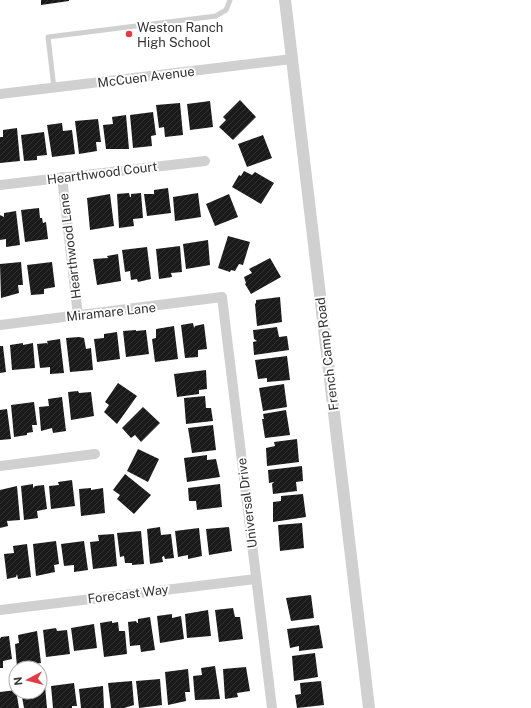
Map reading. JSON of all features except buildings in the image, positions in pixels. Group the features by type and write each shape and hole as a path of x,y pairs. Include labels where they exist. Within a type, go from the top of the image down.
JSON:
{"street":[{"name":"French Camp Road","path":"285,0 369,708"},
{"name":"McCuen Avenue","path":"0,94 292,60"},
{"name":"Hearthwood Court","path":"0,185 205,161"},
{"name":"Hearthwood Lane","path":"62,178 78,315"},
{"name":"Miramare Lane","path":"0,325 222,297"},
{"name":"Universal Drive","path":"222,297 272,708"},
{"path":"0,466 95,454"},
{"name":"Forecast Way","path":"0,610 256,579"}],"lane":[{"path":"54,88 48,37 219,15 226,10 230,0"}],"place":[{"name":"Weston Ranch High School","path":"129,34"}]}
